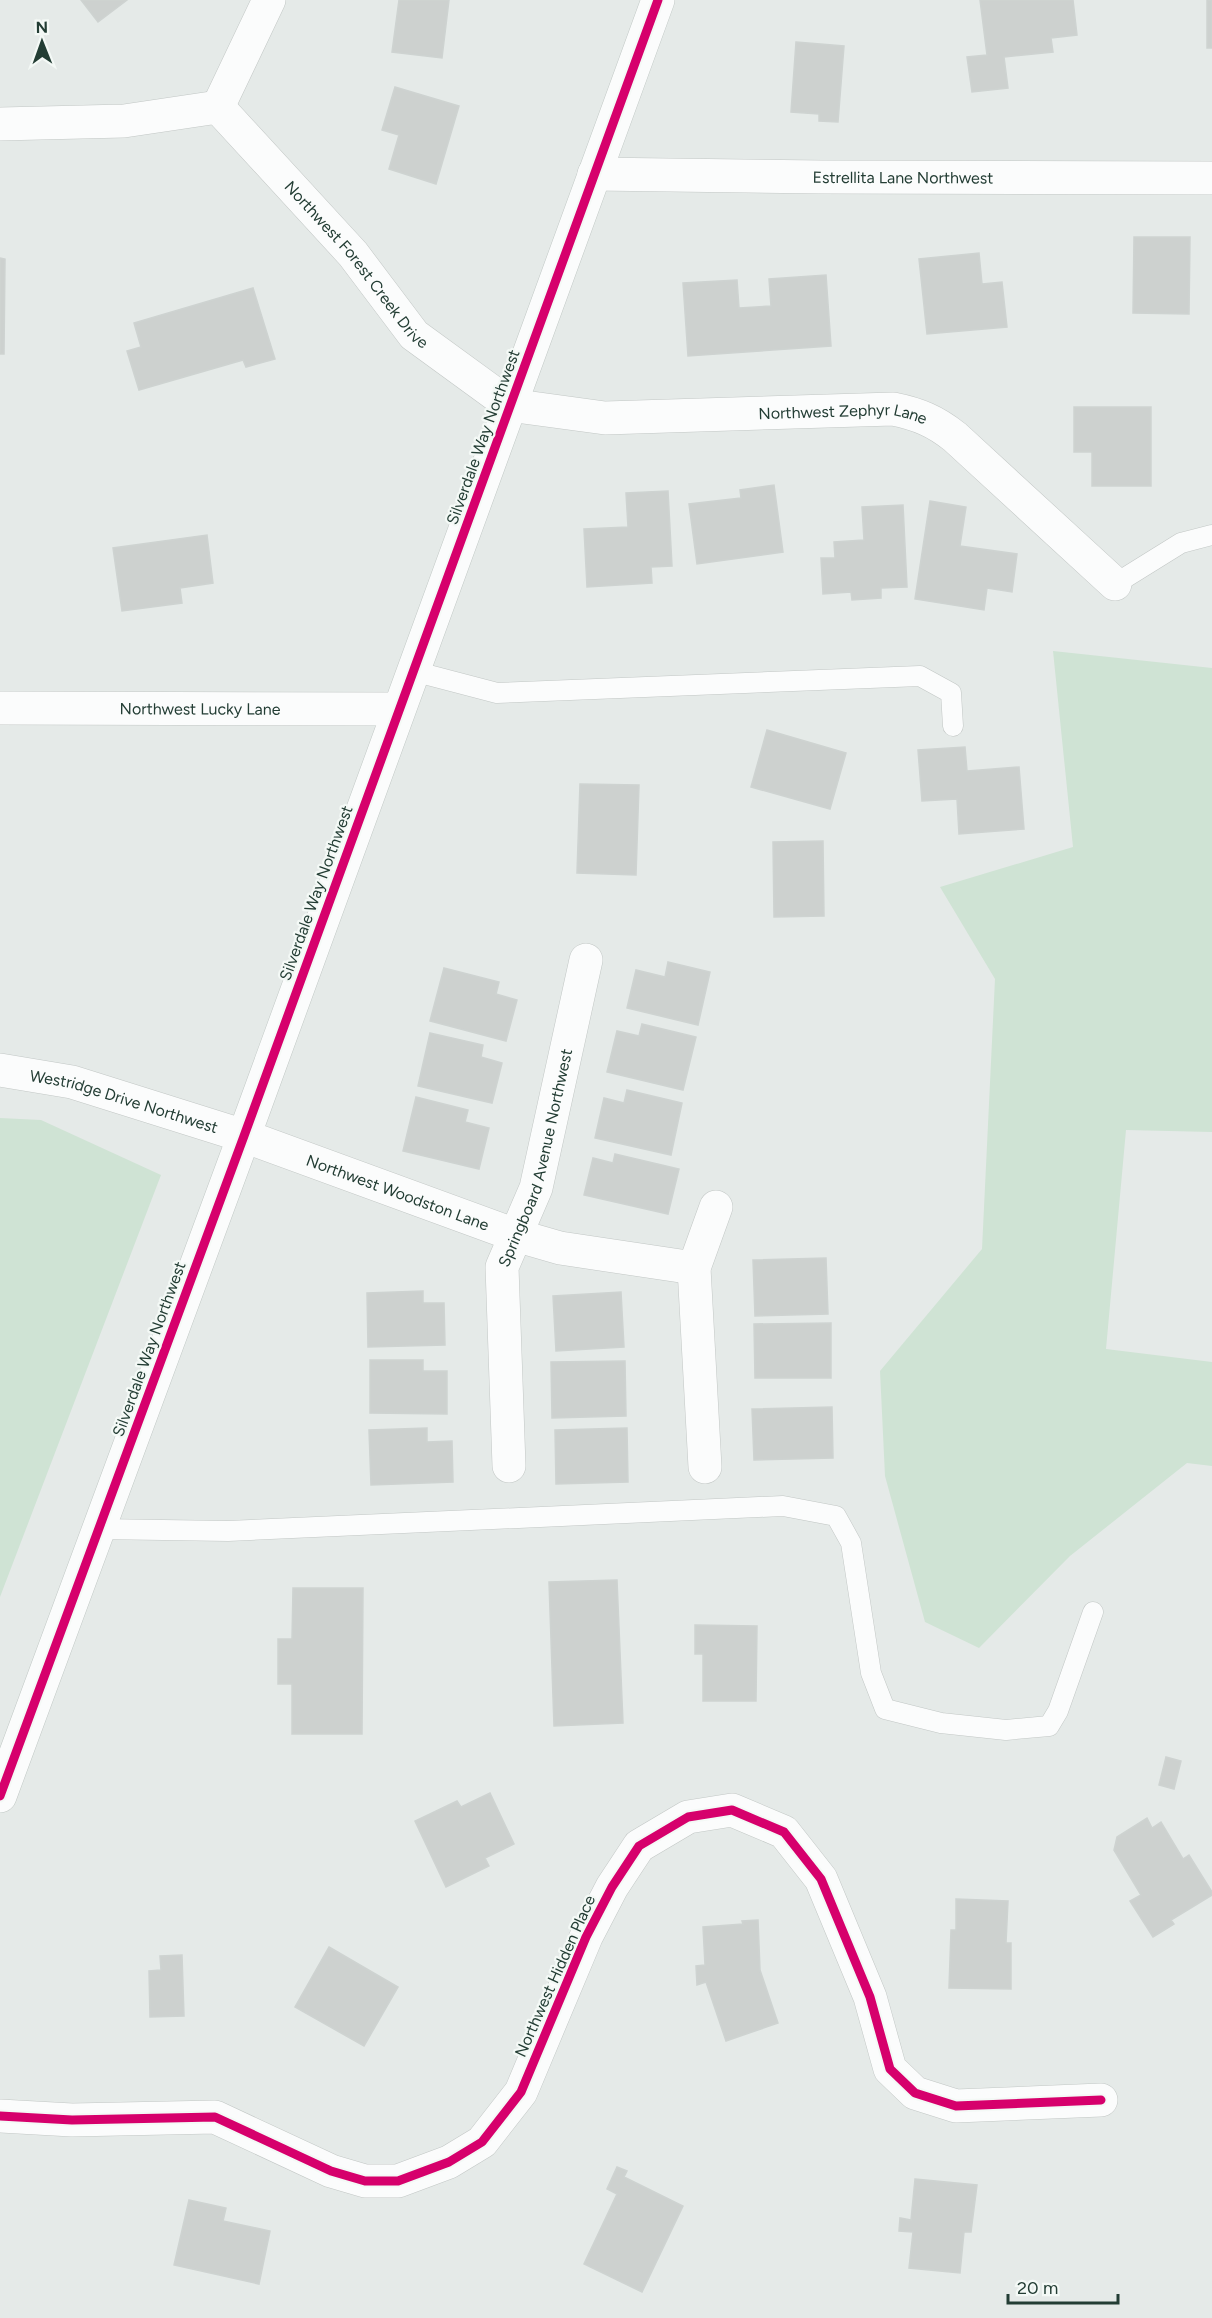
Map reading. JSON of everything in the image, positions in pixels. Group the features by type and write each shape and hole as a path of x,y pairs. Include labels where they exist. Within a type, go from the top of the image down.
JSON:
{"street":[{"path":"0,124 124,121 218,107 269,0"},
{"name":"Silverdale Way Northwest","path":"0,1796 244,1136 658,0"},
{"name":"Northwest Forest Creek Drive","path":"218,107 353,254 414,335 510,405"},
{"name":"Estrellita Lane Northwest","path":"594,174 1212,178"},
{"name":"Northwest Zephyr Lane","path":"510,405 605,418 893,409 917,414 939,424 955,437 1115,584"},
{"name":"Northwest Lucky Lane","path":"0,708 399,709"},
{"name":"Springboard Avenue Northwest","path":"509,1466 502,1267 536,1188 586,960"},
{"name":"Westridge Drive Northwest","path":"0,1070 72,1082 244,1136"},
{"name":"Northwest Woodston Lane","path":"244,1136 515,1235 560,1248 694,1268"},
{"path":"705,1467 694,1268 716,1207"},
{"name":"Northwest Hidden Place","path":"0,2116 72,2120 215,2117 331,2171 365,2181 398,2181 449,2162 482,2142 521,2092 586,1937 612,1887 639,1846 688,1817 732,1810 784,1832 821,1879 870,1997 890,2069 915,2092 956,2106 1101,2100"}],"lane":[{"path":"1115,584 1181,543 1212,535"},
{"path":"413,671 497,693 920,676 951,693 953,726"},
{"path":"98,1529 228,1531 783,1506 836,1516 851,1543 871,1673 885,1709 941,1724 1006,1730 1049,1726 1058,1711 1093,1612"}],"green space":[{"path":"1053,651 1212,668 1212,1132 1126,1130 1106,1349 1212,1362 1212,1466 1187,1463 1070,1556 979,1648 925,1622 885,1476 880,1371 982,1249 995,979 940,887 1073,847"},
{"path":"0,1118 41,1120 161,1175 0,1597"}],"building":[{"path":"81,0 127,0 98,22"},
{"path":"399,0 449,0 442,58 392,52"},
{"path":"980,0 1073,0 1077,35 1051,38 1053,52 1004,57 1008,88 972,92 967,57 987,55"},
{"path":"1207,0 1212,0 1212,48 1207,48"},
{"path":"796,42 844,46 838,122 819,121 819,114 791,112"},
{"path":"395,87 459,106 436,184 389,169 399,135 382,130"},
{"path":"1134,237 1190,237 1189,314 1133,313"},
{"path":"979,253 982,284 1002,282 1007,327 927,334 919,259"},
{"path":"0,258 5,259 4,354 0,354"},
{"path":"826,275 831,346 688,356 683,283 737,280 739,308 771,306 769,279"},
{"path":"253,288 275,359 246,367 243,360 139,390 127,351 141,347 134,323"},
{"path":"1074,407 1151,407 1151,486 1092,486 1092,452 1074,452"},
{"path":"774,485 783,552 697,564 689,504 741,498 740,490"},
{"path":"668,491 672,566 651,567 652,583 587,587 584,529 628,527 626,493"},
{"path":"930,501 966,507 960,546 1017,554 1012,592 987,588 984,610 915,599"},
{"path":"903,505 907,587 881,588 881,598 852,600 851,592 823,594 821,558 835,558 834,542 864,540 862,507"},
{"path":"207,535 213,583 180,588 182,603 122,611 113,548"},
{"path":"767,730 846,753 830,809 751,787"},
{"path":"965,747 967,771 1019,767 1024,829 959,834 957,799 922,801 918,750"},
{"path":"580,784 639,785 636,875 577,873"},
{"path":"823,841 824,916 774,917 773,842"},
{"path":"668,962 710,972 698,1025 627,1008 636,970 665,977"},
{"path":"444,968 499,982 496,994 517,1000 506,1041 430,1021"},
{"path":"642,1024 696,1037 683,1090 607,1072 617,1031 639,1036"},
{"path":"430,1033 483,1045 481,1057 502,1063 492,1103 418,1086"},
{"path":"627,1090 682,1103 671,1155 595,1138 604,1098 624,1103"},
{"path":"416,1097 468,1110 465,1122 489,1128 479,1169 403,1151"},
{"path":"615,1154 679,1169 668,1214 584,1195 593,1158 613,1163"},
{"path":"826,1258 828,1314 755,1316 753,1260"},
{"path":"423,1291 423,1303 444,1303 445,1345 368,1347 367,1293"},
{"path":"621,1292 624,1347 556,1351 553,1296"},
{"path":"831,1323 831,1378 755,1378 754,1324"},
{"path":"370,1360 423,1360 423,1371 447,1371 447,1414 370,1413"},
{"path":"625,1361 626,1416 552,1418 551,1362"},
{"path":"832,1407 833,1458 754,1460 752,1409"},
{"path":"427,1428 427,1442 452,1441 453,1482 371,1485 369,1430"},
{"path":"627,1428 628,1482 556,1484 555,1430"},
{"path":"617,1580 623,1723 554,1726 549,1582"},
{"path":"293,1588 363,1588 362,1734 292,1734 292,1684 278,1684 278,1639 292,1639"},
{"path":"695,1625 757,1626 756,1701 703,1701 703,1654 695,1654"},
{"path":"1166,1757 1181,1761 1174,1789 1159,1785"},
{"path":"490,1793 514,1844 485,1858 489,1866 446,1887 415,1821 457,1801 461,1807"},
{"path":"1147,1818 1152,1828 1161,1822 1183,1859 1189,1855 1212,1892 1212,1895 1171,1920 1174,1924 1153,1937 1130,1901 1141,1895 1114,1850 1117,1837"},
{"path":"956,1899 1008,1901 1006,1943 1011,1943 1011,1989 949,1988 951,1930 956,1930"},
{"path":"758,1920 760,1970 778,2023 726,2041 706,1982 697,1985 696,1966 705,1965 703,1927 743,1924 742,1921"},
{"path":"329,1947 398,1987 364,2046 295,2007"},
{"path":"182,1955 184,2016 150,2017 149,1971 161,1970 160,1956"},
{"path":"617,2167 627,2171 624,2177 683,2206 642,2292 584,2264 617,2194 607,2189"},
{"path":"915,2179 977,2185 971,2232 964,2232 960,2273 909,2268 913,2232 899,2231 900,2218 911,2220"},
{"path":"189,2200 226,2208 223,2221 270,2231 259,2284 174,2265"}],"cycle path":[{"path":"0,1796 244,1136 658,0"},
{"path":"0,2116 72,2120 215,2117 331,2171 365,2181 398,2181 449,2162 482,2142 521,2092 586,1937 612,1887 639,1846 688,1817 732,1810 784,1832 821,1879 870,1997 890,2069 915,2093 956,2106 1101,2100"}]}
